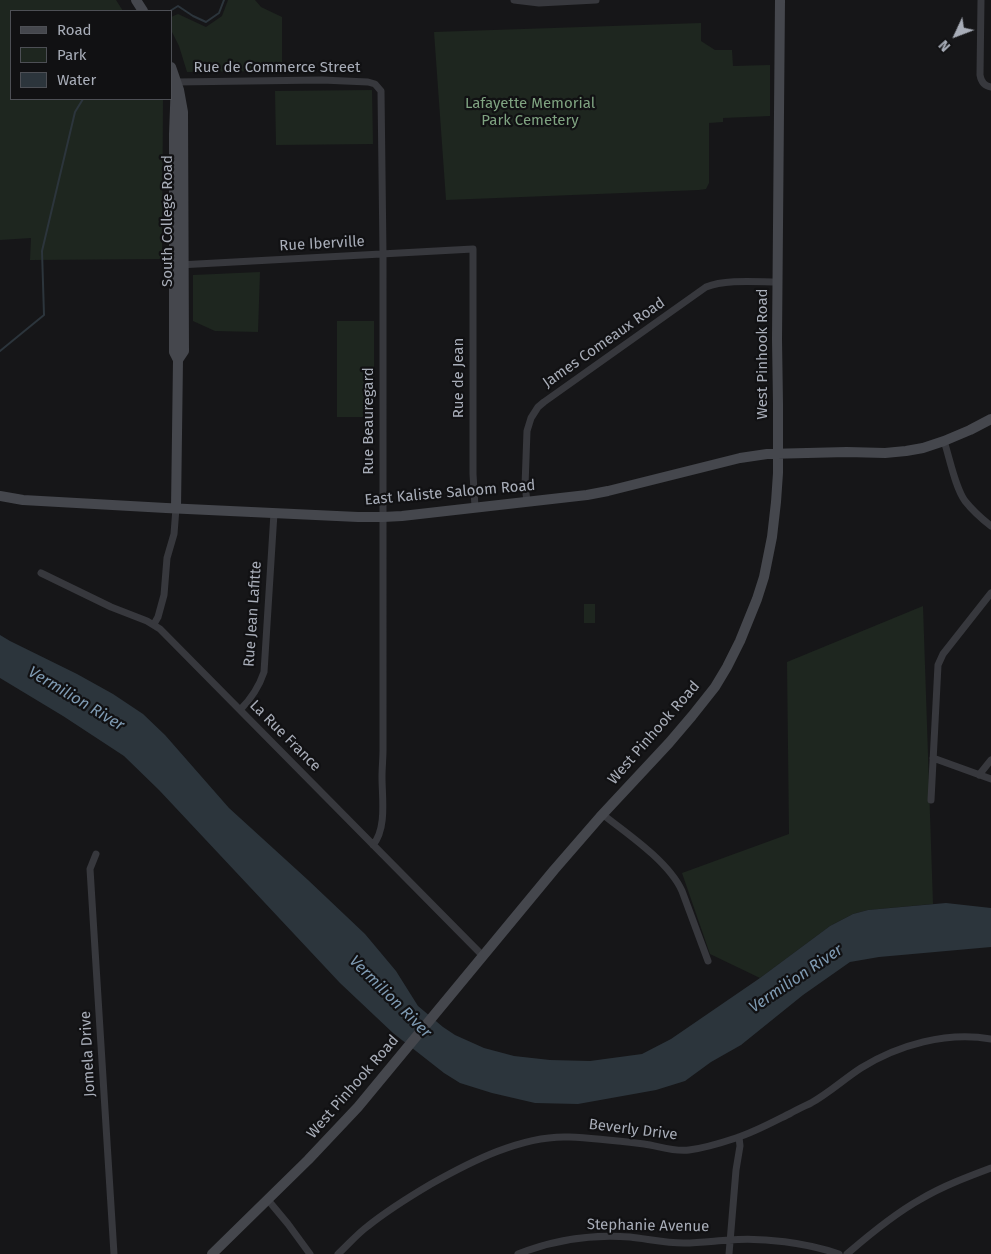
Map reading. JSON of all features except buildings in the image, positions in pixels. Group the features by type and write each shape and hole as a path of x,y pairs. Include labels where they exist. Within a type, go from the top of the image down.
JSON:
{"main road":[{"name":"West Pinhook Road","path":"212,1254 268,1200 358,1107 602,814 692,716 715,687 736,650 757,600 768,561 775,516 778,453 780,0"},
{"name":"South College Road","path":"172,70 181,97 182,112 179,265 184,351 178,360 176,508"},
{"name":"East Kaliste Saloom Road","path":"0,496 23,500 383,517 608,492 740,458 778,453 894,453 923,448 944,441 991,419"}],"street":[{"path":"514,0 539,3 596,0"},
{"path":"981,0 980,75 983,83 991,87"},
{"name":"Rue de Commerce Street","path":"176,82 322,80 368,82 378,86"},
{"name":"Rue Beauregard","path":"373,845 380,835 382,822 384,690 383,254 381,94 378,86"},
{"name":"Rue Iberville","path":"179,265 473,249"},
{"name":"Rue de Jean","path":"473,249 474,507"},
{"name":"James Comeaux Road","path":"527,501 525,486 527,431 531,418 544,402 706,287 725,282 778,282"},
{"path":"944,441 957,484 965,501 978,516 991,526"},
{"name":"South College Road","path":"154,624 158,618 164,595 167,558 174,534 176,508"},
{"name":"Rue Jean Lafitte","path":"240,710 255,692 264,672 274,513"},
{"name":"La Rue France","path":"41,573 111,607 154,624 483,956"},
{"path":"931,800 939,661 991,593"},
{"path":"933,758 991,779"},
{"path":"979,775 991,760"},
{"path":"602,814 654,856 673,876 682,891 708,961"},
{"name":"Jomela Drive","path":"96,854 90,869 114,1254"},
{"name":"Beverly Drive","path":"338,1254 367,1226 400,1202 457,1169 512,1146 544,1139 566,1137 643,1144 668,1149 684,1150 708,1146 739,1137 775,1121 812,1102 860,1069 888,1054 914,1044 938,1039 991,1039"},
{"path":"729,1254 736,1170 740,1146 739,1137"},
{"path":"847,1254 884,1224 920,1199 991,1168"},
{"path":"268,1200 310,1254"},
{"name":"Stephanie Avenue","path":"518,1254 560,1241 605,1237 630,1237 682,1243 762,1240 793,1243 839,1254"}],"green space":[{"path":"0,0 116,0 122,10 10,10 10,100 163,100 162,259 30,260 31,238 0,240"},
{"path":"228,0 255,0 261,7 282,17 282,71 187,72 179,46 172,32 172,17 178,14 206,27 222,16"},
{"name":"Lafayette Memorial Park Cemetery","path":"701,23 701,41 715,50 732,50 733,66 770,65 770,116 723,118 723,122 709,123 709,183 706,189 446,200 434,32"},
{"path":"372,90 373,144 276,145 275,91"},
{"path":"260,272 258,332 215,331 193,321 193,275"},
{"path":"337,321 374,321 374,417 337,417"},
{"path":"584,604 595,604 595,623 584,623"},
{"path":"923,606 933,904 868,910 853,914 830,926 760,978 710,954 682,873 789,834 787,662"}],"water":[{"name":"Vermilion River","path":"0,635 77,674 113,694 143,714 165,735 229,808 365,934 396,971 418,1006 455,1035 484,1048 514,1056 550,1060 590,1061 642,1054 671,1039 760,978 830,926 853,914 868,910 946,903 991,908 991,947 879,957 850,962 803,995 741,1045 711,1062 685,1081 656,1090 578,1104 535,1103 460,1083 444,1073 393,1033 340,983 159,790 124,756 0,678"}],"waterway":[{"path":"172,10 178,6 206,22 219,13 224,0"},
{"path":"0,351 44,315 42,251 75,112 82,100"}]}
